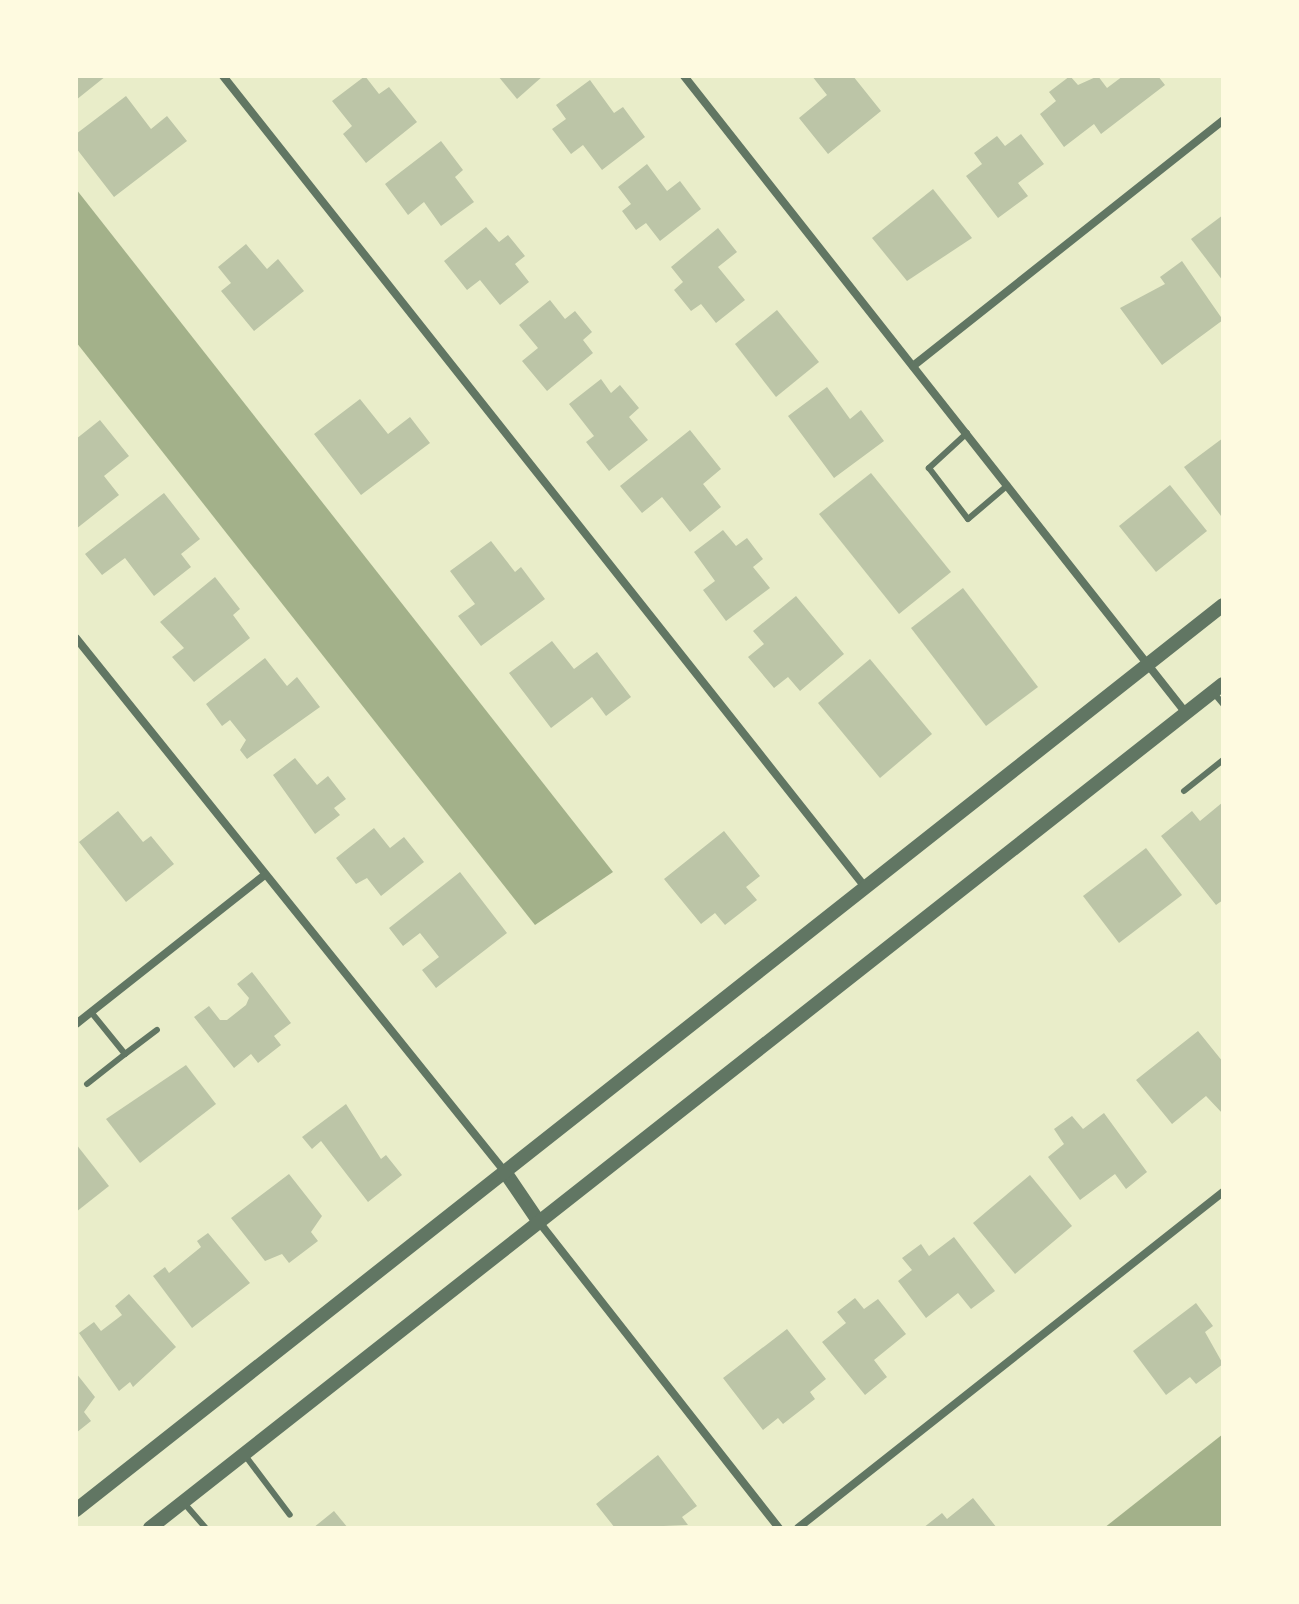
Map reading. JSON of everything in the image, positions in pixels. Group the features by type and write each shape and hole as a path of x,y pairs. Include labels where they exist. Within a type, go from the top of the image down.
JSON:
{"street":[{"path":"223,76 865,887"},
{"path":"689,78 1186,713"},
{"path":"913,366 1223,120"},
{"path":"76,1510 1223,605"},
{"path":"76,638 505,1172 539,1222 779,1528"},
{"path":"150,1528 1218,688"},
{"path":"76,1024 265,875"},
{"path":"798,1528 1223,1192"}],"lane":[{"path":"967,433 929,468 968,519 1008,485"},
{"path":"1218,688 1223,704"},
{"path":"1184,791 1223,760"},
{"path":"91,1012 125,1054"},
{"path":"87,1084 157,1030"},
{"path":"244,1454 290,1515"},
{"path":"183,1502 206,1528"}],"shaded area":[{"path":"76,189 613,872 535,925 76,342"},
{"path":"1223,1434 1223,1528 1104,1528"}],"building":[{"path":"76,76 106,76 76,100"},
{"path":"365,76 379,94 389,87 417,122 366,163 343,134 352,126 332,101"},
{"path":"498,76 543,76 517,99"},
{"path":"812,76 853,76 881,111 828,154 799,118 827,95"},
{"path":"1070,76 1078,85 1098,76 1107,88 1123,76 1158,76 1165,85 1101,134 1094,124 1064,147 1040,114 1056,101 1049,92"},
{"path":"590,80 614,113 623,107 645,137 602,170 583,145 571,154 552,129 566,119 556,105"},
{"path":"126,96 151,129 167,116 187,141 114,197 76,148 76,134"},
{"path":"1021,134 1044,164 1018,183 1028,196 998,218 966,176 982,164 974,153 997,136 1005,146"},
{"path":"441,141 463,170 455,177 474,202 441,226 424,202 408,215 385,184"},
{"path":"647,164 667,191 680,181 701,209 660,241 646,223 636,230 622,211 631,204 618,187"},
{"path":"933,189 972,238 907,281 872,238"},
{"path":"1223,215 1223,281 1191,239"},
{"path":"486,227 499,242 508,235 525,256 515,264 529,282 500,305 480,280 467,290 444,261"},
{"path":"718,228 737,252 718,267 745,300 716,323 701,304 691,311 674,290 683,282 671,267"},
{"path":"246,244 267,269 278,259 304,291 254,331 221,291 231,283 218,267"},
{"path":"1182,261 1223,320 1162,365 1120,308 1165,284 1160,277"},
{"path":"550,300 565,319 575,311 592,332 583,340 593,353 547,391 522,361 538,348 519,325"},
{"path":"777,310 819,362 776,397 735,344"},
{"path":"601,379 611,393 620,385 639,408 629,417 648,440 609,471 586,442 594,436 569,404"},
{"path":"827,387 850,419 861,410 884,441 834,478 788,416"},
{"path":"360,399 388,434 410,417 430,443 361,495 314,434"},
{"path":"100,420 129,456 104,476 119,495 76,529 76,439"},
{"path":"690,430 721,469 703,484 721,507 690,532 662,497 642,513 620,486"},
{"path":"1223,438 1223,515 1221,516 1184,467"},
{"path":"871,473 951,572 899,614 819,514"},
{"path":"1170,485 1207,531 1156,572 1119,526"},
{"path":"164,493 200,539 181,554 191,567 154,596 125,558 102,575 85,554"},
{"path":"723,530 736,546 747,538 763,559 753,567 770,588 726,621 703,590 715,581 694,552"},
{"path":"491,541 515,572 521,567 545,599 481,646 458,616 475,604 450,571"},
{"path":"215,577 240,609 233,615 250,638 194,682 172,657 184,648 160,622"},
{"path":"963,588 1038,687 986,726 911,628"},
{"path":"796,596 844,654 800,691 788,677 774,688 748,657 764,644 753,631"},
{"path":"552,641 574,669 597,652 631,697 606,716 592,697 551,728 509,673"},
{"path":"265,658 287,686 297,677 320,707 247,759 240,750 246,740 230,720 222,726 206,704"},
{"path":"870,659 932,734 880,778 818,703"},
{"path":"295,758 317,785 328,776 346,799 334,808 340,815 315,834 273,775"},
{"path":"1223,802 1223,900 1216,905 1161,836 1192,811 1200,821"},
{"path":"118,811 143,842 151,836 174,864 126,902 79,842"},
{"path":"374,828 390,848 404,837 424,862 381,896 367,878 356,884 336,858"},
{"path":"724,831 760,876 746,887 757,900 725,925 715,913 701,924 664,879"},
{"path":"1146,848 1182,895 1119,943 1083,896"},
{"path":"460,872 507,933 436,988 422,970 439,957 420,933 403,946 389,928"},
{"path":"252,972 291,1023 274,1036 281,1045 258,1063 251,1054 234,1068 194,1017 209,1006 220,1020 227,1020 246,1005 249,998 237,984"},
{"path":"1198,1031 1223,1062 1223,1114 1206,1096 1172,1124 1136,1080"},
{"path":"186,1065 216,1104 140,1163 106,1119"},
{"path":"346,1104 381,1159 386,1155 402,1175 368,1202 321,1141 312,1149 302,1137"},
{"path":"1104,1113 1147,1172 1126,1189 1115,1174 1080,1200 1048,1157 1064,1144 1054,1129 1072,1116 1083,1129"},
{"path":"76,1144 109,1186 76,1212"},
{"path":"289,1174 322,1216 311,1232 318,1241 289,1263 282,1254 265,1261 231,1218"},
{"path":"1030,1175 1072,1226 1015,1274 973,1223"},
{"path":"208,1233 250,1283 192,1328 153,1276 165,1267 169,1273 201,1247 197,1241"},
{"path":"954,1237 995,1291 971,1309 958,1293 926,1318 898,1281 912,1270 902,1258 921,1244 929,1256"},
{"path":"129,1294 176,1347 133,1387 130,1382 119,1391 79,1333 94,1322 101,1331 122,1315 115,1306"},
{"path":"855,1298 864,1309 878,1299 906,1334 874,1360 887,1377 865,1395 822,1342 846,1323 837,1312"},
{"path":"1196,1303 1213,1326 1205,1332 1223,1364 1196,1384 1190,1377 1166,1395 1133,1351"},
{"path":"787,1329 826,1379 810,1392 815,1399 783,1424 778,1418 763,1430 723,1378"},
{"path":"76,1373 95,1397 84,1412 91,1421 76,1433"},
{"path":"658,1455 697,1506 682,1517 688,1525 615,1528 596,1504"},
{"path":"973,1498 997,1528 923,1528 942,1513 947,1519"},
{"path":"334,1511 348,1528 313,1528"}]}
